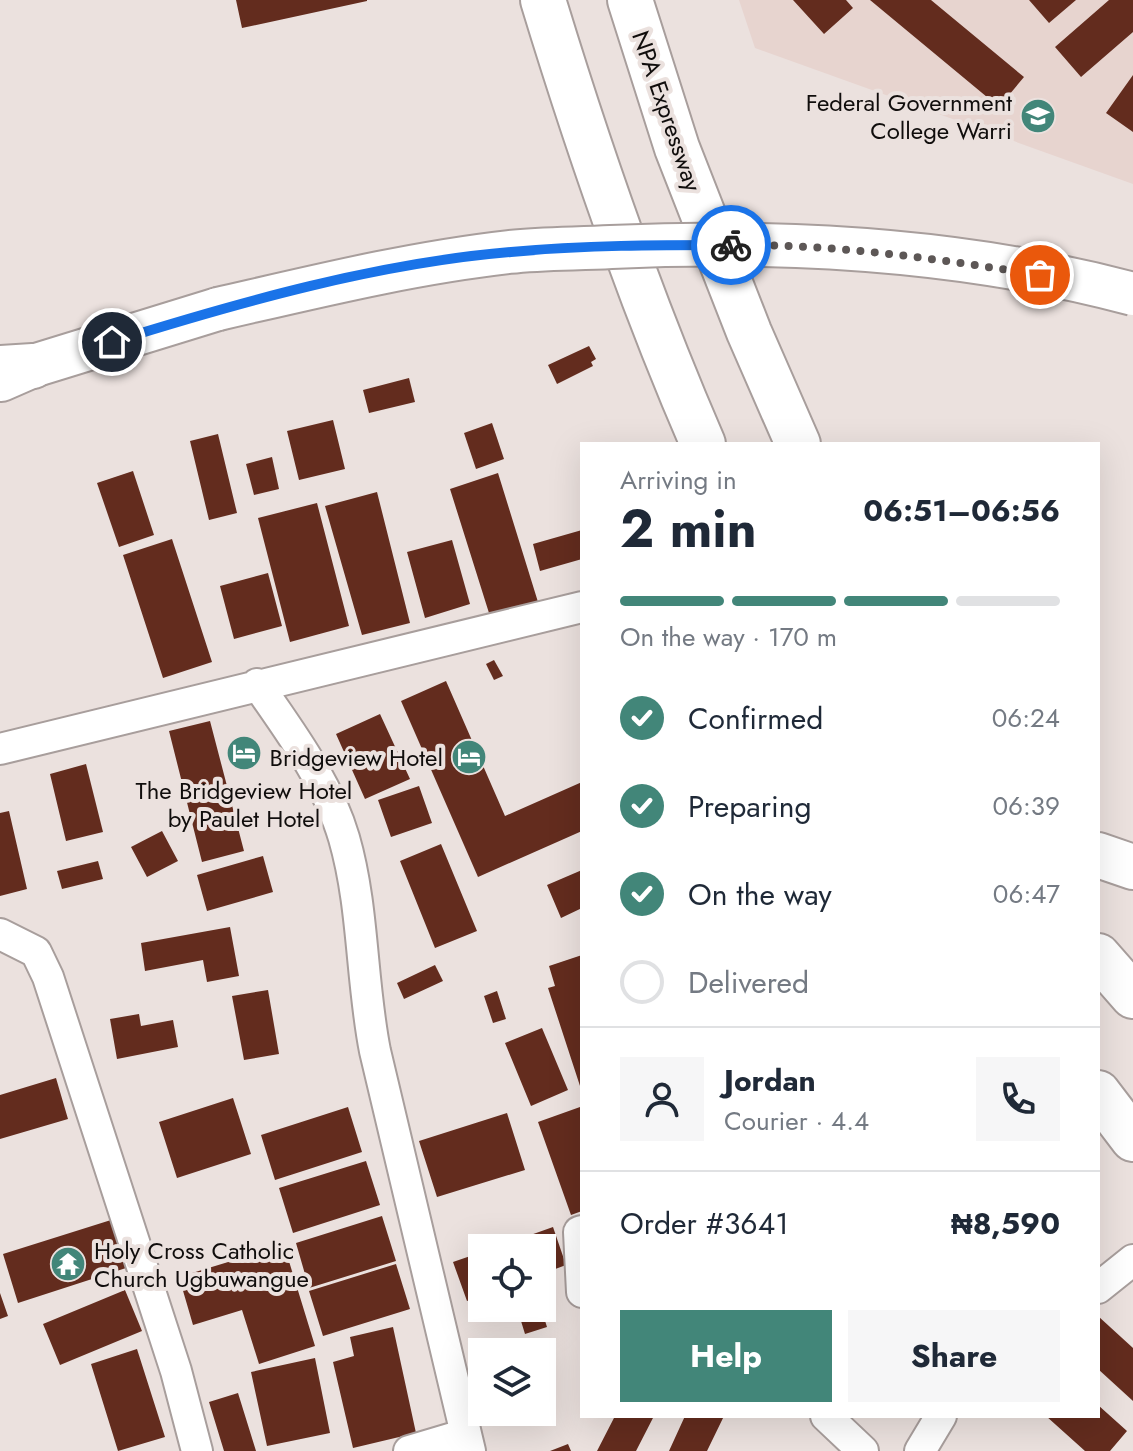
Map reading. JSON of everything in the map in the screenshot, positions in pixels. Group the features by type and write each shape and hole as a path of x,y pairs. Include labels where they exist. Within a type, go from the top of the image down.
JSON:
{"main road":[{"path":"543,0 587,146 657,339 702,442"},
{"name":"NPA Expressway","path":"630,0 677,148 749,332 797,442"},
{"path":"11,371 218,309 375,274 510,252 647,245 791,244 918,256 1093,283 1133,294"},
{"path":"1100,856 1133,867"},
{"path":"1100,958 1133,996"},
{"path":"1100,1096 1133,1139"}],"street":[{"path":"0,749 580,607"},
{"path":"257,684 321,785 344,837 358,905 364,993 375,1051 468,1443 409,1451"},
{"path":"0,934 36,952 48,977 176,1371 197,1451"},
{"path":"580,1232 580,1252"},
{"path":"1100,1286 1133,1260"},
{"path":"828,1418 863,1451"},
{"path":"920,1451 940,1418"}],"shaded area":[{"name":"Federal Government College Warri","path":"739,0 1133,0 1133,184 755,48"}],"building":[{"path":"236,0 367,0 367,1 242,28"},
{"path":"793,0 846,0 853,8 824,34"},
{"path":"870,0 931,0 1024,77 999,107"},
{"path":"1029,0 1076,0 1049,23"},
{"path":"1109,0 1133,0 1133,32 1081,77 1055,47"},
{"path":"1133,75 1133,132 1106,113"},
{"path":"589,346 596,359 591,362 593,366 557,384 548,365"},
{"path":"409,378 415,402 369,413 363,390"},
{"path":"333,420 345,469 299,480 287,431"},
{"path":"492,423 504,459 476,469 464,433"},
{"path":"218,434 237,513 209,520 190,441"},
{"path":"272,457 279,489 254,495 246,464"},
{"path":"133,471 154,535 119,547 97,483"},
{"path":"498,473 538,602 489,613 450,489"},
{"path":"377,492 410,623 362,635 325,506"},
{"path":"317,503 349,626 290,642 258,518"},
{"path":"580,531 580,560 540,571 533,544"},
{"path":"172,539 212,662 163,678 123,555"},
{"path":"452,540 470,604 425,618 407,552"},
{"path":"268,573 282,626 234,639 220,586"},
{"path":"494,660 503,676 494,680 486,664"},
{"path":"446,681 505,816 580,783 580,832 478,877 401,701"},
{"path":"380,714 410,779 365,799 336,734"},
{"path":"210,721 244,851 202,862 169,731"},
{"path":"86,764 103,832 66,841 50,774"},
{"path":"419,786 432,823 391,837 378,800"},
{"path":"9,811 27,889 0,896 0,813"},
{"path":"162,831 178,861 147,877 131,847"},
{"path":"441,844 477,931 435,948 400,861"},
{"path":"263,856 273,892 207,911 197,875"},
{"path":"98,861 103,879 62,889 57,871"},
{"path":"580,871 580,909 561,918 547,885"},
{"path":"230,927 239,976 207,982 203,960 145,971 141,943"},
{"path":"580,956 580,1086 548,988 555,986 549,966"},
{"path":"435,965 443,981 404,999 397,983"},
{"path":"268,990 279,1054 244,1060 232,996"},
{"path":"497,991 506,1019 493,1023 484,996"},
{"path":"139,1014 141,1026 173,1020 178,1047 117,1059 110,1019"},
{"path":"542,1028 568,1090 531,1106 505,1043"},
{"path":"56,1078 68,1119 0,1139 0,1095"},
{"path":"233,1098 251,1154 177,1178 159,1122"},
{"path":"348,1107 362,1152 275,1180 261,1135"},
{"path":"580,1107 580,1212 571,1215 538,1122"},
{"path":"507,1113 525,1170 437,1197 419,1141"},
{"path":"366,1161 380,1205 293,1233 279,1188"},
{"path":"382,1216 396,1261 309,1288 296,1243"},
{"path":"111,1220 126,1268 18,1303 3,1254"},
{"path":"553,1227 555,1234 533,1234"},
{"path":"556,1236 566,1265 556,1269"},
{"path":"284,1245 315,1346 259,1364 242,1310 193,1325 179,1277"},
{"path":"468,1257 468,1301 467,1301 453,1262"},
{"path":"396,1264 410,1309 323,1336 309,1291"},
{"path":"125,1290 142,1331 60,1365 43,1324"},
{"path":"0,1293 8,1316 0,1319"},
{"path":"1100,1318 1133,1348 1133,1401 1100,1371"},
{"path":"521,1322 545,1322 547,1327 525,1334"},
{"path":"393,1327 416,1433 353,1448 333,1362 354,1356 350,1337"},
{"path":"137,1349 165,1437 118,1451 91,1364"},
{"path":"315,1358 330,1433 267,1446 251,1372"},
{"path":"238,1393 256,1451 224,1451 209,1402"},
{"path":"1100,1407 1127,1431 1110,1451 1085,1451 1048,1418 1100,1418"},
{"path":"614,1418 653,1418 636,1451 597,1451"},
{"path":"684,1418 723,1418 707,1451 669,1451"},
{"path":"568,1444 571,1451 550,1451"}],"way so far":[{"path":"731,245 791,244 905,255 1040,275"}],"place":[{"name":"Federal Government College Warri","path":"1038,116"},
{"name":"The Bridgeview Hotel by Paulet Hotel","path":"244,753"},
{"name":"Bridgeview Hotel","path":"469,757"},
{"name":"Holy Cross Catholic Church Ugbuwangue","path":"68,1264"}],"route":[{"path":"112,342 218,309 375,274 510,252 647,245 731,245"}]}
